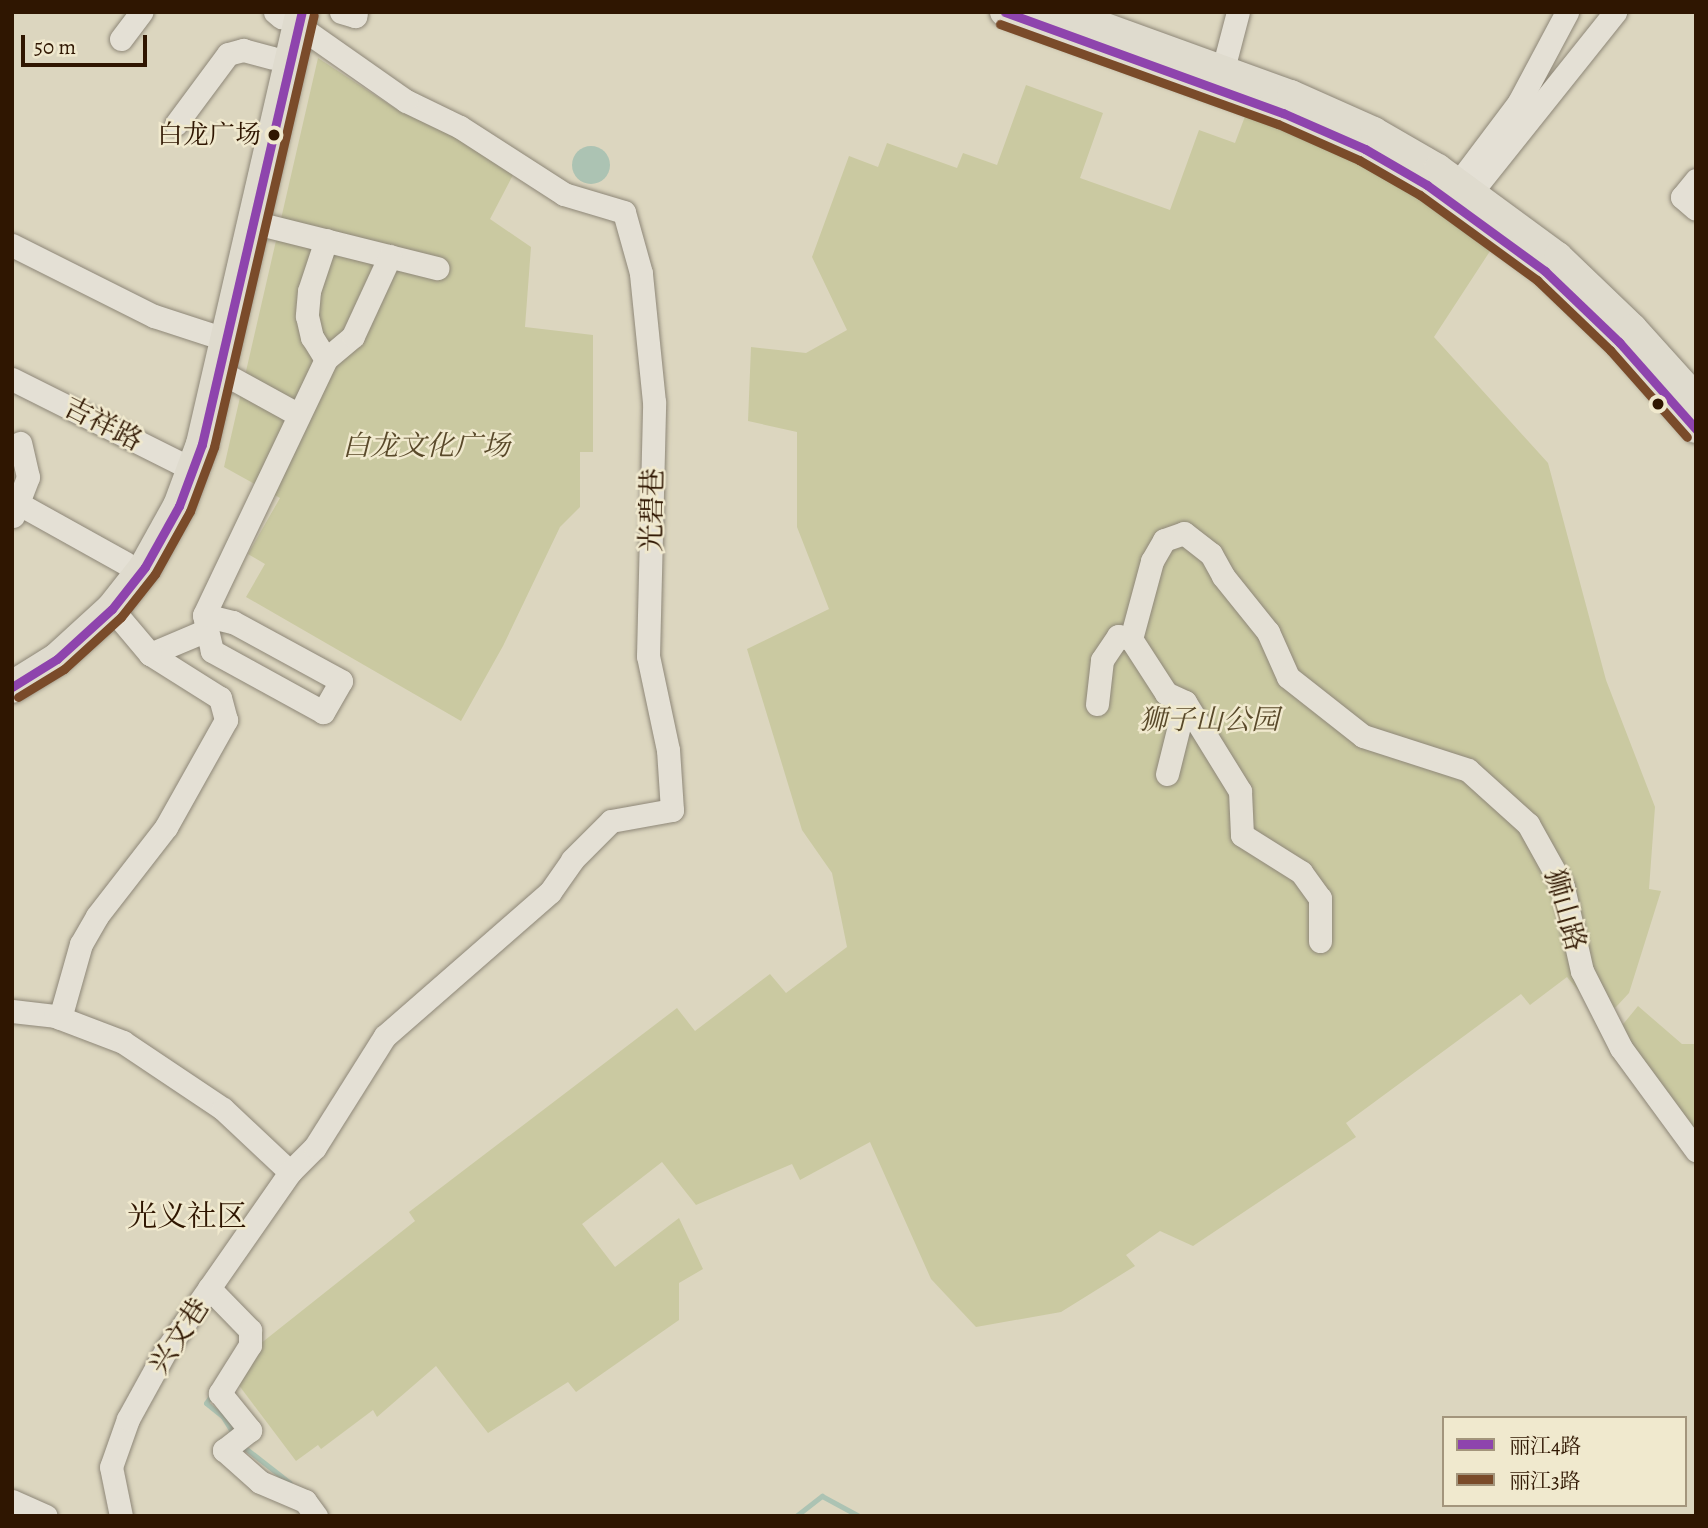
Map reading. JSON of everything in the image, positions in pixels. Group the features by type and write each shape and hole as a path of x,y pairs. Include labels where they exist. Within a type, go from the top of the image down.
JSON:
{"highway":[{"path":"12,687 57,659 112,609 170,526 185,466 209,334 272,58 288,16"},
{"path":"12,666 64,629 125,563 185,466 219,371 256,223 288,16"}],"main road":[{"path":"1004,12 1283,113 1417,179 1504,237 1545,271 1619,342 1696,429"},
{"path":"1064,12 1341,115 1466,186 1516,221 1598,293 1694,392"}],"street":[{"path":"121,39 141,12"},
{"path":"341,12 355,16 356,12"},
{"path":"1223,69 1238,12"},
{"path":"1466,186 1519,102 1567,12"},
{"path":"1466,186 1615,12"},
{"name":"光碧巷","path":"288,16 406,102 460,127 564,194 624,212 641,273 654,402 648,656 667,750 672,810"},
{"path":"177,124 228,54 243,50 272,58"},
{"path":"1696,180 1682,197 1696,209"},
{"path":"256,223 437,268"},
{"path":"326,240 309,291 307,316 312,337 326,359"},
{"path":"12,245 154,316 209,334"},
{"path":"158,659 206,622 326,359 353,336 390,256"},
{"path":"219,371 299,415"},
{"name":"吉祥路","path":"12,379 185,466"},
{"path":"20,443 28,477 16,511 125,563"},
{"name":"狮山路","path":"1131,639 1152,561 1164,540 1184,533 1211,554 1223,576 1268,632 1288,677 1336,717 1379,744 1468,770 1515,809 1539,840 1557,872 1582,971 1621,1048 1696,1150"},
{"path":"60,1018 81,944 97,916 166,827 226,720 220,698 158,659 112,609"},
{"path":"206,622 233,622 341,681 323,712 212,651 206,622"},
{"path":"1097,704 1102,660 1118,636 1131,639 1166,693 1185,702 1240,791 1242,835 1301,872 1320,898 1320,941"},
{"path":"1167,774 1185,702"},
{"name":"兴文巷","path":"121,1516 111,1467 128,1419 166,1350 290,1172 315,1147 385,1036 550,892 592,838 611,821 672,810"},
{"path":"12,1011 60,1018 123,1042 223,1109 290,1172"},
{"path":"209,1288 244,1319 250,1330 250,1345 220,1393 250,1430 224,1450 244,1468 282,1494 305,1501 316,1516"},
{"path":"12,1501 46,1516"}],"green space":[{"name":"白龙文化广场","path":"318,58 396,109 472,143 514,173 490,219 531,247 525,327 593,335 593,452 580,452 580,507 560,527 503,646 461,721 246,597 265,564 248,554 280,498 224,467"},
{"name":"狮子山公园","path":"1026,85 1103,113 1080,178 1170,210 1199,130 1235,143 1247,111 1368,161 1494,245 1434,337 1548,463 1606,680 1655,807 1649,889 1661,891 1629,993 1616,1007 1599,1015 1567,977 1530,1005 1521,994 1346,1123 1356,1137 1193,1246 1160,1231 1126,1255 1135,1266 1061,1312 976,1327 931,1279 870,1142 800,1180 792,1164 696,1205 662,1162 582,1224 615,1267 679,1218 703,1269 679,1283 679,1320 576,1392 568,1382 488,1433 436,1366 377,1417 373,1410 321,1449 318,1445 296,1461 238,1384 255,1348 415,1221 409,1212 677,1008 695,1031 770,974 786,993 847,947 832,873 802,830 747,649 829,609 797,527 797,432 748,421 751,347 806,353 847,330 812,257 849,156 878,167 887,143 957,168 963,153 997,165"},
{"path":"1638,1006 1682,1044 1696,1044 1696,1134 1620,1028"}],"shaded area":[{"path":"591,146 605,151 610,165 605,179 591,184 577,179 572,165 577,151"}],"waterway":[{"path":"213,1393 206,1403 223,1417 235,1436"},
{"path":"240,1444 290,1483"},
{"path":"796,1516 822,1496 859,1516"}],"transit line":[{"name":"丽江4路","path":"12,687 57,659 112,609 145,567 179,506 202,444 302,12"},
{"name":"丽江4路","path":"1005,12 1283,113 1365,149 1427,185 1545,271 1619,342 1696,429"},
{"name":"丽江3路","path":"18,697 64,669 121,617 155,574 190,511 214,447 314,15"},
{"name":"丽江3路","path":"1000,24 1278,124 1359,160 1420,195 1537,280 1610,350 1687,437"}],"place":[{"name":"白龙广场","path":"274,135"}],"district":[{"name":"光义社区","path":"187,1216"}]}
